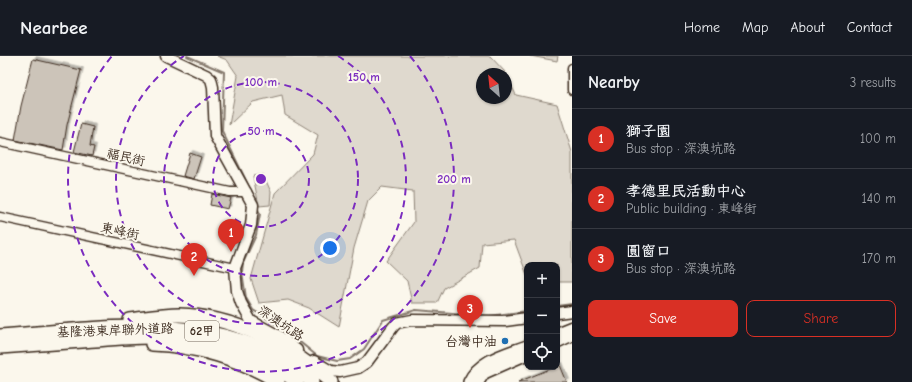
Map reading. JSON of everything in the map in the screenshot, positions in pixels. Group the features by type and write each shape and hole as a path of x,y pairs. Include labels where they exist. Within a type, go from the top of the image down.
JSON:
{"highway":[{"path":"81,336 117,321 179,315 210,319 241,328 268,339 313,367 331,382"},
{"name":"基隆港東岸聯外道路","path":"0,347 81,336 126,327 180,327 225,336 272,354 312,382"},
{"name":"基隆港東岸聯外道路","path":"0,336 187,337 221,344 245,352 270,363 297,382"},
{"path":"81,336 164,344 210,353 240,363 278,382"}],"main road":[{"path":"560,332 572,327"},
{"path":"560,341 572,336"},
{"path":"469,382 479,367 489,361 524,347"},
{"path":"478,382 484,373 524,355"}],"street":[{"name":"深澳坑路","path":"166,56 206,75 211,79 214,96 215,136 247,192 253,206 253,215 235,268 237,291 241,303 251,321 279,336 317,364 331,371 348,371 358,368 367,362 393,327 402,322 412,320 505,321 524,318"},
{"path":"572,68 572,90"},
{"name":"福民街","path":"0,142 230,192 247,192"},
{"name":"東峰街","path":"0,217 235,268"},
{"path":"560,313 572,311"}],"shaded area":[{"path":"217,56 490,56 501,68 476,68 476,104 512,104 512,87 516,95 557,104 572,152 572,282 560,282 560,262 524,262 524,267 514,240 482,243 480,268 444,288 437,303 412,303 407,281 386,261 414,222 413,191 382,187 368,201 354,248 339,327 309,308 288,300 259,303 251,279 275,193 313,154 318,135 285,115 282,95 253,102 229,125 238,76 227,60"},
{"path":"530,56 558,56 557,61"},
{"path":"263,174 271,192 270,205 259,206 253,176"}],"building":[{"path":"33,59 81,70 67,125 63,150 15,140 21,106"},
{"path":"81,124 93,127 90,146 94,147 92,156 74,152"},
{"path":"190,153 201,157 194,179 183,176"},
{"path":"212,194 231,198 228,209 210,205"},
{"path":"560,365 567,382 518,382 548,370 560,370"}],"waterway":[{"path":"187,56 224,72 222,131 253,195"},
{"path":"257,207 260,214 256,235 243,263 242,272 246,298 253,310 284,329 317,356 337,361 350,359 364,349 383,320 416,310 489,316 524,311"},
{"path":"560,306 572,304"}],"place":[{"name":"獅子園","path":"231,252"},
{"name":"孝德里民活動中心","path":"194,276"},
{"name":"圓窗口","path":"470,328"},
{"name":"台灣中油","path":"505,341"}]}
